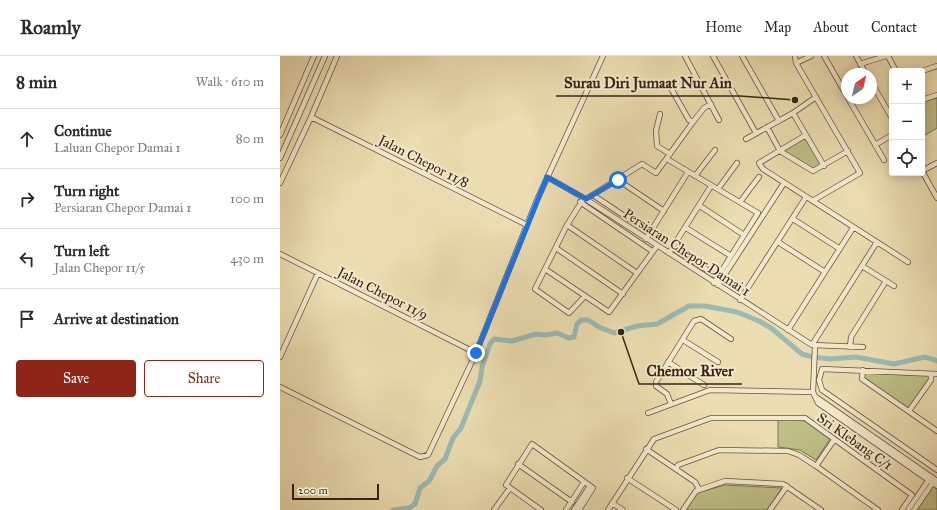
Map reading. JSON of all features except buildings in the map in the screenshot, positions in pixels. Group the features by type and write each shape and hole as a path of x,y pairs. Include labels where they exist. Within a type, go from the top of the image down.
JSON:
{"street":[{"path":"280,135 314,56"},
{"path":"280,158 325,56"},
{"path":"280,183 311,117 337,56"},
{"path":"280,387 420,457 426,456 431,451 476,353 547,177 603,56"},
{"path":"685,56 719,120"},
{"path":"713,56 756,133"},
{"path":"742,56 779,121"},
{"path":"795,56 796,63 860,173 814,200"},
{"path":"796,63 811,56"},
{"path":"824,56 841,85"},
{"path":"856,56 862,68"},
{"path":"860,64 887,56 894,68"},
{"path":"925,70 937,66"},
{"path":"668,83 689,120 693,122"},
{"path":"877,91 889,109"},
{"path":"925,99 937,95"},
{"path":"746,139 793,113 816,97"},
{"path":"585,296 570,313 568,313 536,290 567,225 580,202 642,164 656,173 693,122 704,108 710,104"},
{"path":"852,104 884,160"},
{"path":"292,109 301,113"},
{"path":"793,113 824,166"},
{"path":"660,114 656,131 657,146 688,172 758,214 718,276 716,284"},
{"name":"Jalan Chepor 11/8","path":"311,117 527,225"},
{"path":"767,127 780,151 813,171 848,151"},
{"path":"806,135 759,163 763,169 908,262"},
{"path":"875,145 889,137"},
{"path":"695,176 714,150"},
{"path":"925,169 937,162"},
{"path":"718,189 738,163"},
{"path":"646,238 688,172"},
{"path":"925,176 937,198"},
{"name":"Persiaran Chepor Damai 1","path":"547,177 585,198 740,300 813,345"},
{"path":"740,202 759,177"},
{"path":"618,180 664,211"},
{"path":"716,284 784,183"},
{"path":"669,254 711,186"},
{"path":"593,195 650,233"},
{"path":"740,300 806,197"},
{"path":"580,202 652,251"},
{"path":"700,206 744,235"},
{"path":"792,219 840,249"},
{"path":"567,225 637,273"},
{"path":"686,228 731,256"},
{"path":"788,330 853,228"},
{"path":"778,242 825,272"},
{"path":"877,242 813,345 813,392 816,397 933,481"},
{"path":"545,269 609,312 657,246"},
{"path":"556,248 623,294"},
{"path":"673,248 718,276"},
{"name":"Jalan Chepor 11/9","path":"280,254 476,353"},
{"path":"862,266 894,286"},
{"path":"280,358 318,273"},
{"path":"850,347 851,337 886,281"},
{"path":"672,404 668,394 655,384 694,322 701,320 731,339"},
{"path":"683,340 718,362"},
{"path":"813,345 863,347"},
{"path":"668,362 704,385"},
{"path":"937,374 822,369 819,380 822,390 937,470"},
{"path":"863,370 862,379 936,428"},
{"path":"909,411 931,380 931,374"},
{"path":"648,413 710,390 813,392"},
{"name":"Sri Klebang C/1","path":"608,510 646,448 654,439 711,418 805,418 912,495 902,510"},
{"path":"816,466 834,440"},
{"path":"541,510 506,485 532,444 591,487"},
{"path":"646,448 694,482 699,489"},
{"path":"676,469 678,465 719,450 788,451 799,455 816,466 878,510"},
{"path":"518,464 572,502"},
{"path":"628,478 676,510"},
{"path":"683,510 699,489 724,481 783,484 821,510"},
{"path":"908,510 933,481"},
{"path":"914,510 933,481"},
{"path":"566,510 584,482"},
{"path":"770,510 787,486"},
{"path":"574,510 591,487"},
{"path":"579,510 591,487"},
{"path":"494,510 510,488"},
{"path":"612,503 622,510"}],"green space":[{"path":"937,97 937,128 925,135 925,104 925,101"},
{"path":"806,135 824,166 813,171 780,151"},
{"path":"863,370 931,374 931,380 909,411 862,379"},
{"path":"778,419 805,421 830,439 816,460 800,450 778,447"},
{"path":"934,484 937,486 937,510 917,510"},
{"path":"724,485 782,488 767,510 685,510 695,494"}],"waterway":[{"path":"393,510 409,508 415,504 420,488 429,481 437,466 445,459 453,438 461,428 480,381 482,367 490,344 494,339 512,341 536,334 546,335 557,333 569,338 574,337 577,324 581,320 588,320 599,327 614,333 637,326 657,324 689,306 705,306 737,312 759,321 771,328 802,354 813,357 830,359 856,357 894,364 925,357 937,361"}],"place":[{"name":"Surau Diri Jumaat Nur Ain","path":"795,100"},
{"name":"Chemor River","path":"621,332"}],"route":[{"path":"476,353 547,177 586,199 618,180"}]}
